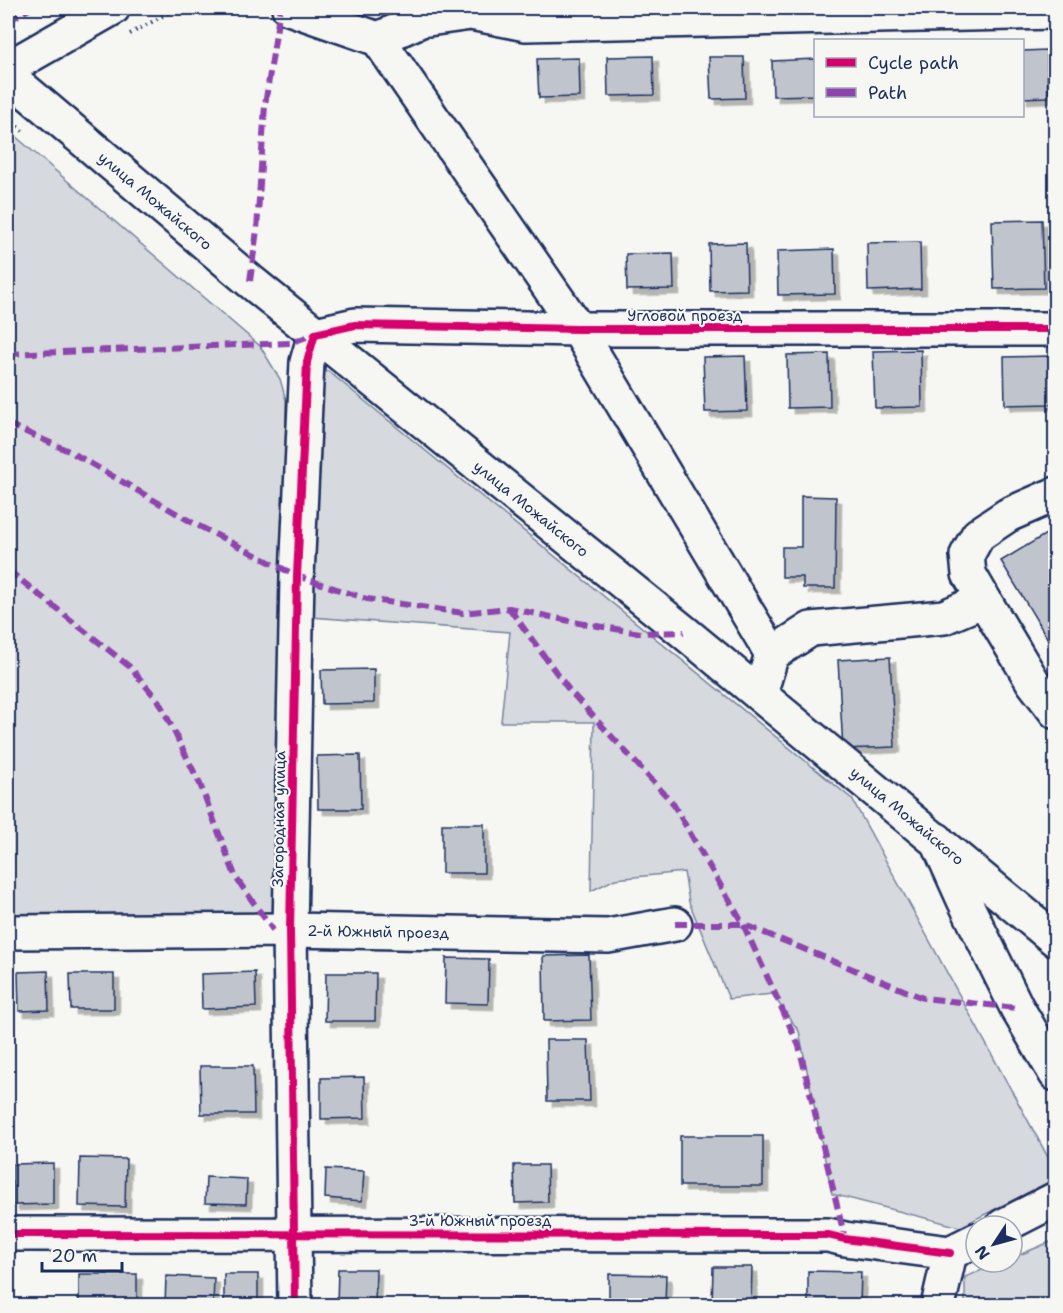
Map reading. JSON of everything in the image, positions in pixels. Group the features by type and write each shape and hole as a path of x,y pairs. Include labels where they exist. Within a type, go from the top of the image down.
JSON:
{"street":[{"path":"8,68 113,8"},
{"path":"289,8 378,39 578,329 772,654"},
{"path":"378,39 421,20 471,13 521,16 1056,12"},
{"name":"улица Можайского","path":"8,76 315,334 760,694 1056,940"},
{"name":"Угловой проезд","path":"315,334 355,326 578,329 1056,329"},
{"name":"Загородная улица","path":"295,1305 290,930 298,564 308,362 315,334"},
{"path":"1056,494 1008,515 978,535 967,555 969,574 1033,681 1056,712"},
{"path":"760,694 772,654 811,629 944,618 984,600"},
{"path":"937,840 1017,1008 1056,1074"},
{"name":"2-й Южный проезд","path":"8,932 290,930 608,936 675,924"},
{"path":"1024,1215 1056,1199"},
{"name":"3-й Южный проезд","path":"8,1234 828,1235 845,1239 963,1247"},
{"path":"938,1305 963,1247"}],"shaded area":[{"path":"8,130 260,346 280,379 286,400 279,918 8,922"},
{"path":"320,371 328,371 852,799 1055,1170 1055,1179 986,1214 964,1214 964,1225 960,1227 832,1194 799,1031 772,994 729,999 689,902 684,872 615,879 591,891 594,722 501,722 510,632 311,617"},
{"path":"1055,1240 1055,1305 965,1305 965,1277 972,1274 1024,1274 1024,1253"}],"building":[{"path":"1047,50 1048,97 1024,98 1024,51"},
{"path":"653,56 654,95 608,96 607,57"},
{"path":"709,57 744,57 745,98 711,99"},
{"path":"579,58 580,97 539,98 537,59"},
{"path":"814,59 814,95 773,96 772,61"},
{"path":"1042,220 1044,288 994,289 992,221"},
{"path":"920,242 921,289 868,291 867,243"},
{"path":"746,243 747,290 710,291 709,244"},
{"path":"834,249 835,294 778,295 777,251"},
{"path":"673,253 674,289 627,290 626,254"},
{"path":"921,350 922,407 875,408 873,351"},
{"path":"829,354 830,407 788,408 787,355"},
{"path":"745,356 747,411 705,412 703,357"},
{"path":"1051,356 1052,404 1005,405 1004,357"},
{"path":"801,496 836,497 835,588 803,588 803,577 782,577 782,547 801,547"},
{"path":"1056,528 1056,643 1052,646 1001,561"},
{"path":"890,657 895,747 843,749 838,660"},
{"path":"374,669 374,703 322,704 321,670"},
{"path":"360,755 361,809 318,809 317,756"},
{"path":"442,824 484,824 484,873 442,873"},
{"path":"589,955 591,1020 544,1021 543,956"},
{"path":"446,958 489,959 488,1004 445,1003"},
{"path":"48,971 49,1010 19,1011 18,972"},
{"path":"255,972 256,1007 202,1009 201,974"},
{"path":"326,973 376,973 375,1021 325,1021"},
{"path":"70,974 114,974 114,1009 71,1009"},
{"path":"546,1040 588,1040 590,1101 547,1101"},
{"path":"200,1066 253,1066 254,1114 201,1114"},
{"path":"364,1077 365,1118 321,1119 321,1078"},
{"path":"680,1136 763,1136 763,1186 680,1186"},
{"path":"80,1158 126,1159 125,1207 79,1206"},
{"path":"53,1163 53,1204 13,1205 13,1164"},
{"path":"514,1165 547,1165 548,1202 515,1203"},
{"path":"326,1169 364,1171 362,1201 325,1198"},
{"path":"206,1177 247,1179 246,1204 205,1203"},
{"path":"713,1267 752,1267 751,1306 712,1306"},
{"path":"338,1269 376,1269 375,1306 337,1306"},
{"path":"808,1271 861,1272 860,1306 808,1306"},
{"path":"79,1274 137,1274 137,1306 79,1306"},
{"path":"224,1274 258,1274 258,1306 224,1306"},
{"path":"609,1274 666,1275 665,1306 609,1306"},
{"path":"166,1276 214,1278 213,1306 165,1306"},
{"path":"506,1299 548,1299 548,1306 506,1306"}],"marked path":[{"path":"8,21 31,8"},
{"path":"250,281 257,230 265,105 280,8"},
{"path":"8,354 290,343 315,334"},
{"path":"8,424 71,452 195,524 297,576 367,599 463,613 509,608 640,633 684,632"},
{"path":"8,570 130,667 160,703 200,784 236,878 273,930"},
{"path":"509,608 569,690 672,802 743,924 799,1046 845,1239"},
{"path":"675,924 743,924 923,998 1017,1008"}],"cycle path":[{"path":"295,1306 290,930 297,576 307,362 315,334 355,325 578,329 1056,329"},
{"path":"8,1234 828,1235 950,1253"}]}
